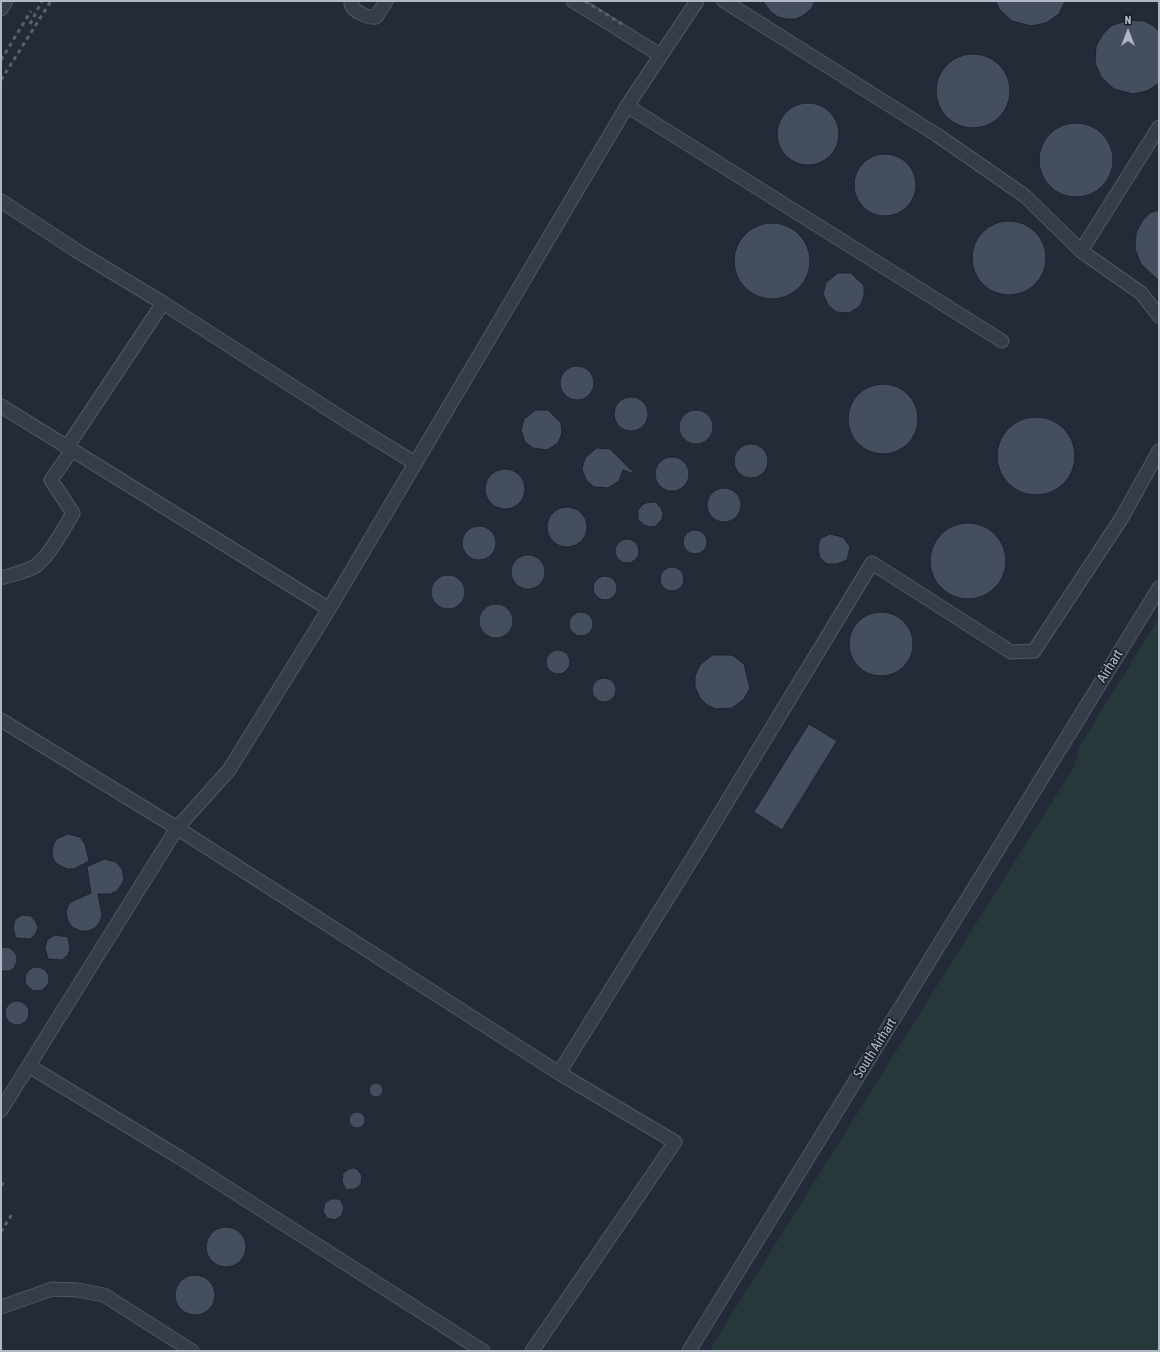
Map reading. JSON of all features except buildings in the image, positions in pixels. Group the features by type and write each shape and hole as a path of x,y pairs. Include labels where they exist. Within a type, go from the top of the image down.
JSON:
{"street":[{"path":"1,9 6,1"},
{"path":"352,1 351,4 354,10 367,17 376,17 386,1"},
{"path":"573,1 660,55"},
{"path":"1,1110 177,828 228,770 329,609 627,106 697,1"},
{"path":"724,1 937,136 1025,196 1081,251 1141,293 1159,316"},
{"path":"627,106 1002,341"},
{"path":"1081,251 1159,127"},
{"path":"1,202 70,247 163,303 345,420 415,463"},
{"path":"1,578 36,566 66,526 73,513 51,480 69,448 163,303"},
{"path":"1,406 329,609"},
{"path":"559,1073 872,564 1011,652 1034,651 1122,518 1159,451"},
{"name":"Airhart","path":"1061,745 1159,588"},
{"path":"1,720 177,828 559,1073 675,1142 532,1351"},
{"name":"South Airhart","path":"689,1351 1061,745"},
{"path":"29,1066 179,1157 483,1351"},
{"path":"1,1307 52,1290 77,1290 104,1296 192,1351"}],"shaded area":[{"path":"1159,618 1159,1351 710,1351 1074,767 1080,745"}],"railway":[{"path":"30,24 42,1"},
{"path":"1,80 51,1"},
{"path":"585,1 625,26"},
{"path":"1,60 31,11"},
{"path":"1,1186 5,1180"},
{"path":"1,1232 12,1214"}]}
